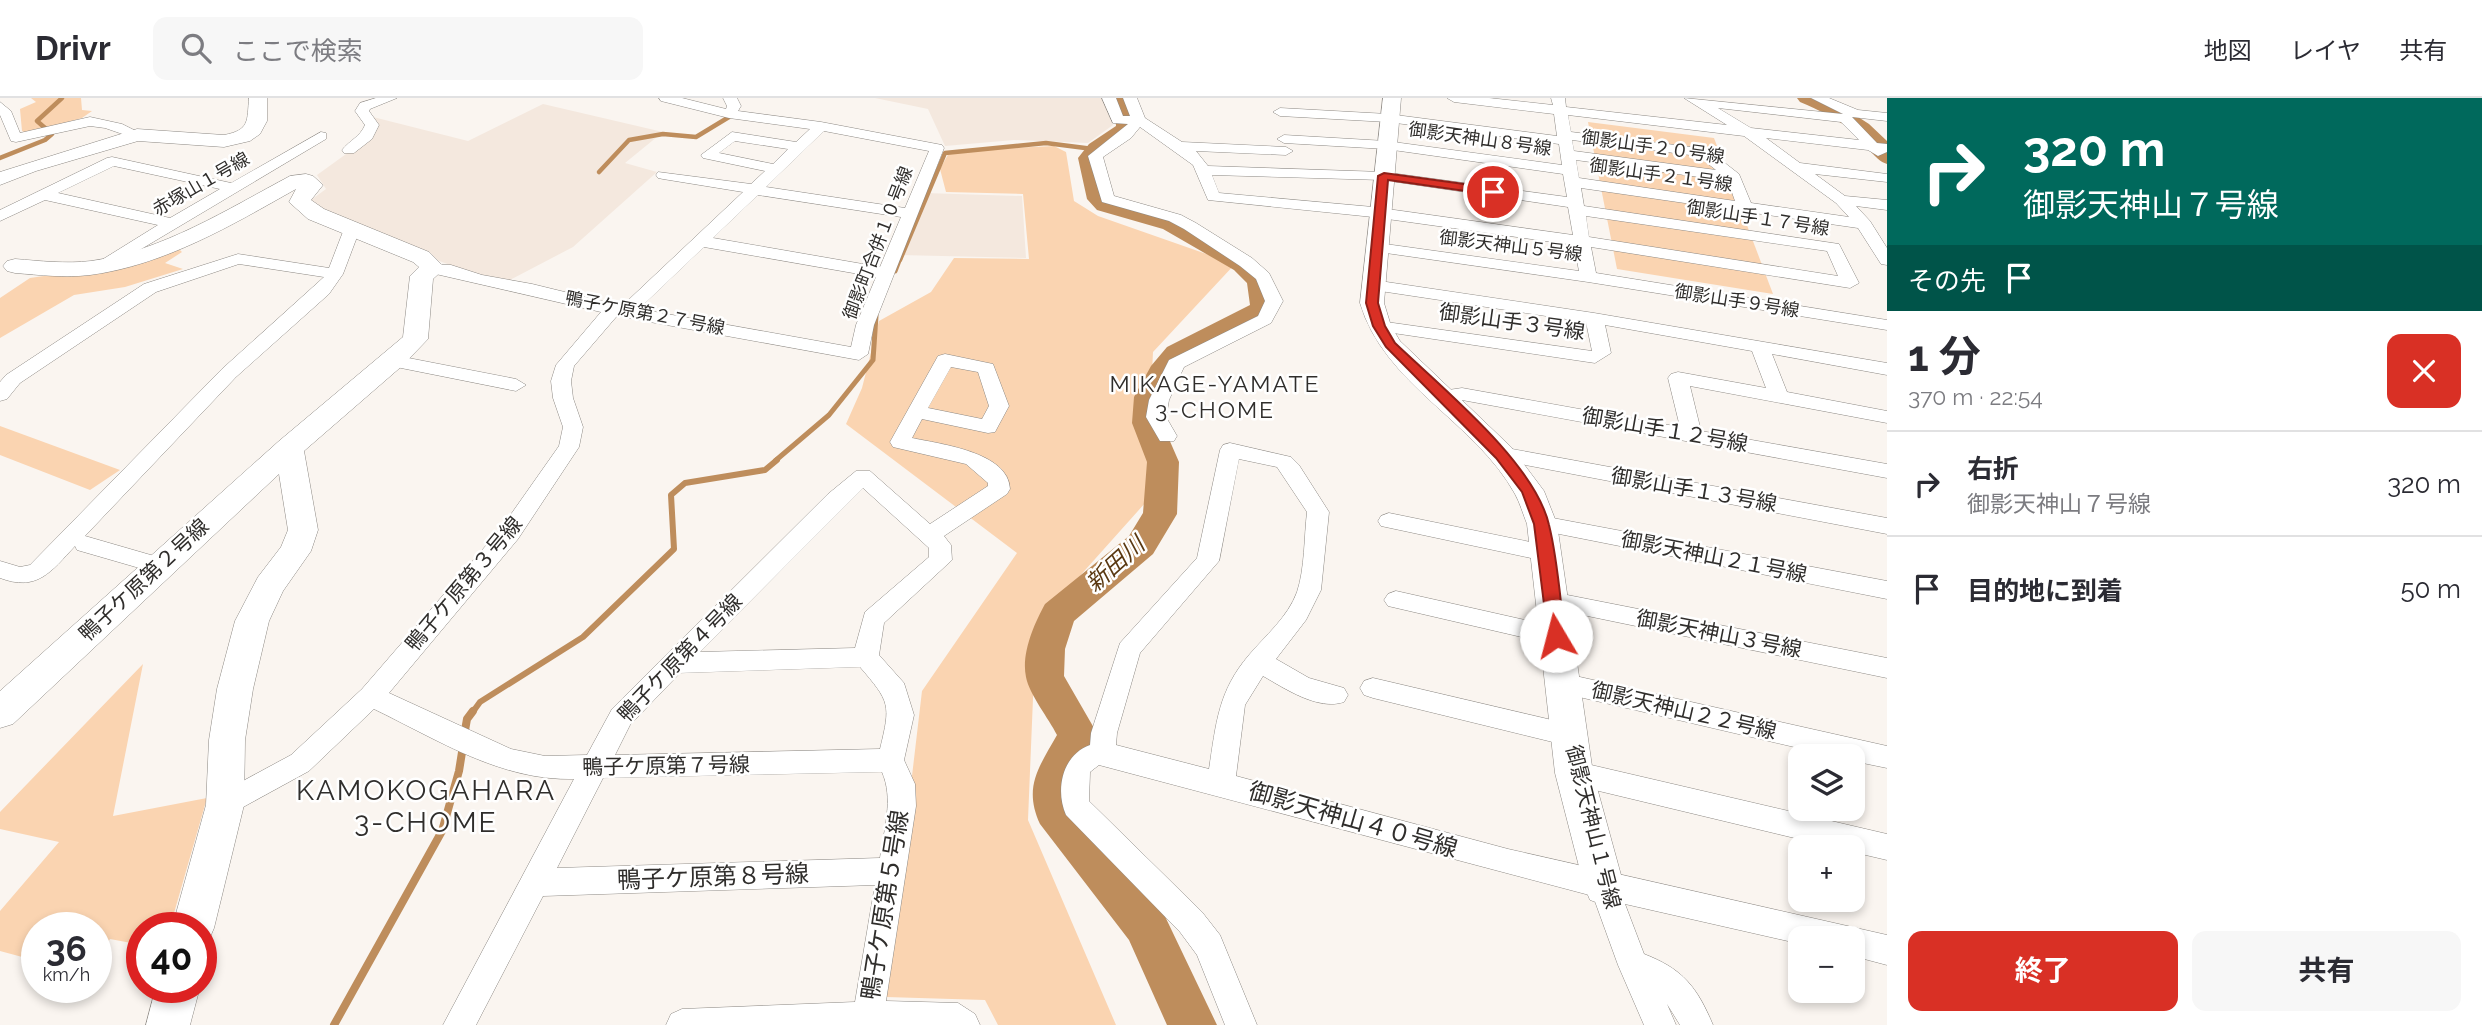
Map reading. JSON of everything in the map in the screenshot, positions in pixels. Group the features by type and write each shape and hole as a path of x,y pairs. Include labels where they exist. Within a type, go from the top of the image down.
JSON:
{"street":[{"path":"0,106 10,117 12,134 16,138 34,136 83,122 96,122 137,135 224,141 243,137 253,130 257,121 258,98"},
{"path":"349,150 367,136 372,125 362,111 365,106 390,98"},
{"path":"666,98 729,114 821,126 937,148"},
{"path":"729,114 734,106 730,98"},
{"path":"1088,145 1118,127 1109,98"},
{"path":"1130,98 1137,121"},
{"path":"1454,98 1559,105 1751,134 1879,148"},
{"path":"1818,98 1855,114 1887,117"},
{"path":"1694,100 1751,134 1841,200 1874,233 1887,260"},
{"path":"1694,100 1845,118 1879,148 1887,162"},
{"path":"1292,202 1279,105 1388,121 1567,157 1702,152 1734,177 1745,207"},
{"name":"御影天神山５号線","path":"1378,248 1588,277 1559,105"},
{"path":"1118,120 1137,121 1191,154 1203,170 1213,197 1381,212 1581,239"},
{"path":"1137,121 1126,135 1095,156 1107,199 1175,218 1190,226 1246,262 1263,277 1274,301 1265,319 1176,364 1159,400 1156,417 1167,436"},
{"path":"1179,146 1285,145 1388,121"},
{"name":"御影天神山８号線","path":"1388,121 1567,157"},
{"name":"御影天神山１号線","path":"1388,121 1372,303 1379,326 1390,345 1501,454 1529,491 1543,538 1574,773 1604,886 1633,965 1660,1025"},
{"name":"鴨子ケ原第３号線","path":"225,805 300,763 371,696 510,533 569,447 573,427 563,398 561,381 565,365 821,126"},
{"path":"0,179 29,167 137,135"},
{"name":"赤塚山１号線","path":"100,267 170,223 321,136"},
{"path":"776,169 708,155 732,136 799,147"},
{"name":"御影町合併１０号線","path":"859,354 865,325 937,148"},
{"name":"御影山手２１号線","path":"1567,157 1745,207 1874,233"},
{"path":"0,216 112,161 234,188"},
{"path":"1795,167 1887,177"},
{"path":"1203,170 1384,176 1576,207"},
{"path":"663,175 910,214"},
{"path":"5,264 63,270 100,267 180,241 297,180 306,180 313,185 302,195 300,202 316,214 421,257 433,268"},
{"path":"44,195 170,223"},
{"path":"1841,200 1887,205"},
{"name":"御影山手１７号線","path":"1576,207 1833,247 1850,283 1622,248 1581,239"},
{"path":"0,569 19,576 38,570 229,373 323,290 335,274 352,229"},
{"path":"700,241 885,273"},
{"path":"0,396 13,379 150,288 238,259 335,274"},
{"name":"鴨子ケ原第２７号線","path":"433,268 620,311 859,354"},
{"name":"鴨子ケ原第２号線","path":"0,713 289,448 393,361 415,338 422,276 433,268"},
{"name":"御影山手９号線","path":"1588,277 1887,325"},
{"name":"御影山手３号線","path":"1373,285 1594,318 1887,369"},
{"name":"御影山手３号線","path":"1379,326 1595,357 1602,353 1594,318"},
{"path":"1759,346 1779,397"},
{"path":"393,361 516,385"},
{"path":"1692,434 1678,378 1887,417"},
{"name":"御影山手１２号線","path":"1442,396 1462,394 1887,471"},
{"path":"866,657 873,619 941,560 940,545 929,535 999,489 999,480 972,460 900,442 917,412"},
{"path":"196,912 225,805 227,740 235,689 251,621 269,585 295,551 303,530 289,448"},
{"path":"1221,783 1232,705 1243,682 1258,661 1298,614 1309,590 1318,512 1292,470 1284,463 1230,450 1208,561 1140,634 1129,650 1104,733 1102,754 1086,758 1076,769 1073,785 1076,806 1183,914 1209,946 1241,1025"},
{"name":"御影山手１３号線","path":"1501,454 1887,526"},
{"name":"鴨子ケ原第４号線","path":"458,1025 621,717 836,499 863,475 929,535"},
{"name":"御影天神山２１号線","path":"1389,521 1543,538 1887,590"},
{"path":"85,544 160,566"},
{"path":"1396,600 1556,636"},
{"name":"御影天神山３号線","path":"1552,601 1887,668"},
{"path":"673,663 866,657"},
{"path":"866,657 895,691 901,715 891,760"},
{"path":"1258,661 1302,686 1335,695"},
{"name":"御影天神山２２号線","path":"1562,683 1887,757"},
{"path":"1373,688 1569,735"},
{"name":"鴨子ケ原第７号線","path":"371,696 507,760 545,768 891,760"},
{"name":"御影天神山４０号線","path":"1102,754 1221,783 1460,850 1604,886"},
{"name":"鴨子ケ原第５号線","path":"891,760 901,784 902,806 867,1017 958,1019 964,1025"},
{"path":"1574,773 1887,847"},
{"name":"鴨子ケ原第８号線","path":"534,883 892,871"},
{"path":"1604,886 1647,892 1789,926"},
{"path":"1865,944 1887,950"},
{"path":"1633,965 1660,975 1679,992 1697,1025"},
{"path":"168,1025 174,1003"},
{"path":"682,1025 867,1017"}],"shaded area":[{"path":"31,98 81,98 82,110 92,111 82,118 28,134 22,131 20,109 36,102"},
{"path":"875,98 1104,98 1113,125 1088,143 1014,140 945,146 928,109"},
{"path":"543,104 663,132 625,163 657,172 573,247 508,281 477,275 434,259 321,211 311,200 326,189 317,175 371,136 373,117 468,141"},
{"path":"1588,122 1714,138 1773,294 1617,269"},
{"path":"1054,146 1066,152 1074,201 1098,216 1235,264 1153,352 1146,502 1036,625 1028,820 1116,1025 998,1025 985,1000 886,997 922,691 1017,553 846,424 862,388 879,321 931,292 954,258 1029,259 1023,194 946,192 940,169 950,151"},
{"path":"925,193 1022,196 1026,258 899,255"},
{"path":"179,249 182,252 165,263 183,269 125,287 74,295 0,338 0,298 30,278 119,265"},
{"path":"0,426 120,470 90,490 0,455"},
{"path":"143,664 113,816 207,798 174,912 126,912 126,942 112,939 112,912 21,912 21,957 0,951 0,911 59,842 0,829 0,812"}],"waterway":[{"path":"0,158 45,140 52,134 37,121 62,98"},
{"name":"新田川","path":"1124,98 1127,127 1096,149 1089,158 1099,199 1105,205 1172,224 1243,265 1260,281 1264,297 1263,308 1252,317 1177,353 1165,366 1149,397 1147,423 1163,462 1160,514 1141,545 1058,614 1046,649 1045,677 1078,735 1053,782 1055,810 1145,924 1192,1025"},
{"path":"1807,98 1830,108 1862,128 1887,157"},
{"path":"599,172 629,140 663,134 696,137 729,117"},
{"path":"900,260 945,153 1046,143 1093,149"},
{"path":"895,271 900,258"},
{"path":"775,461 829,415 873,360 876,316"},
{"path":"472,713 480,702 583,637 674,549 671,495 685,483 765,470 777,460"},
{"path":"464,736 467,719 473,711"},
{"path":"334,1025 442,831 459,771 463,746"}],"district":[{"name":"MIKAGE-YAMATE 3-CHOME","path":"1215,397"},
{"name":"KAMOKOGAHARA 3-CHOME","path":"426,806"}],"route":[{"path":"1493,192 1384,176 1372,303 1379,326 1390,345 1501,454 1529,491 1542,524 1556,636"}]}
